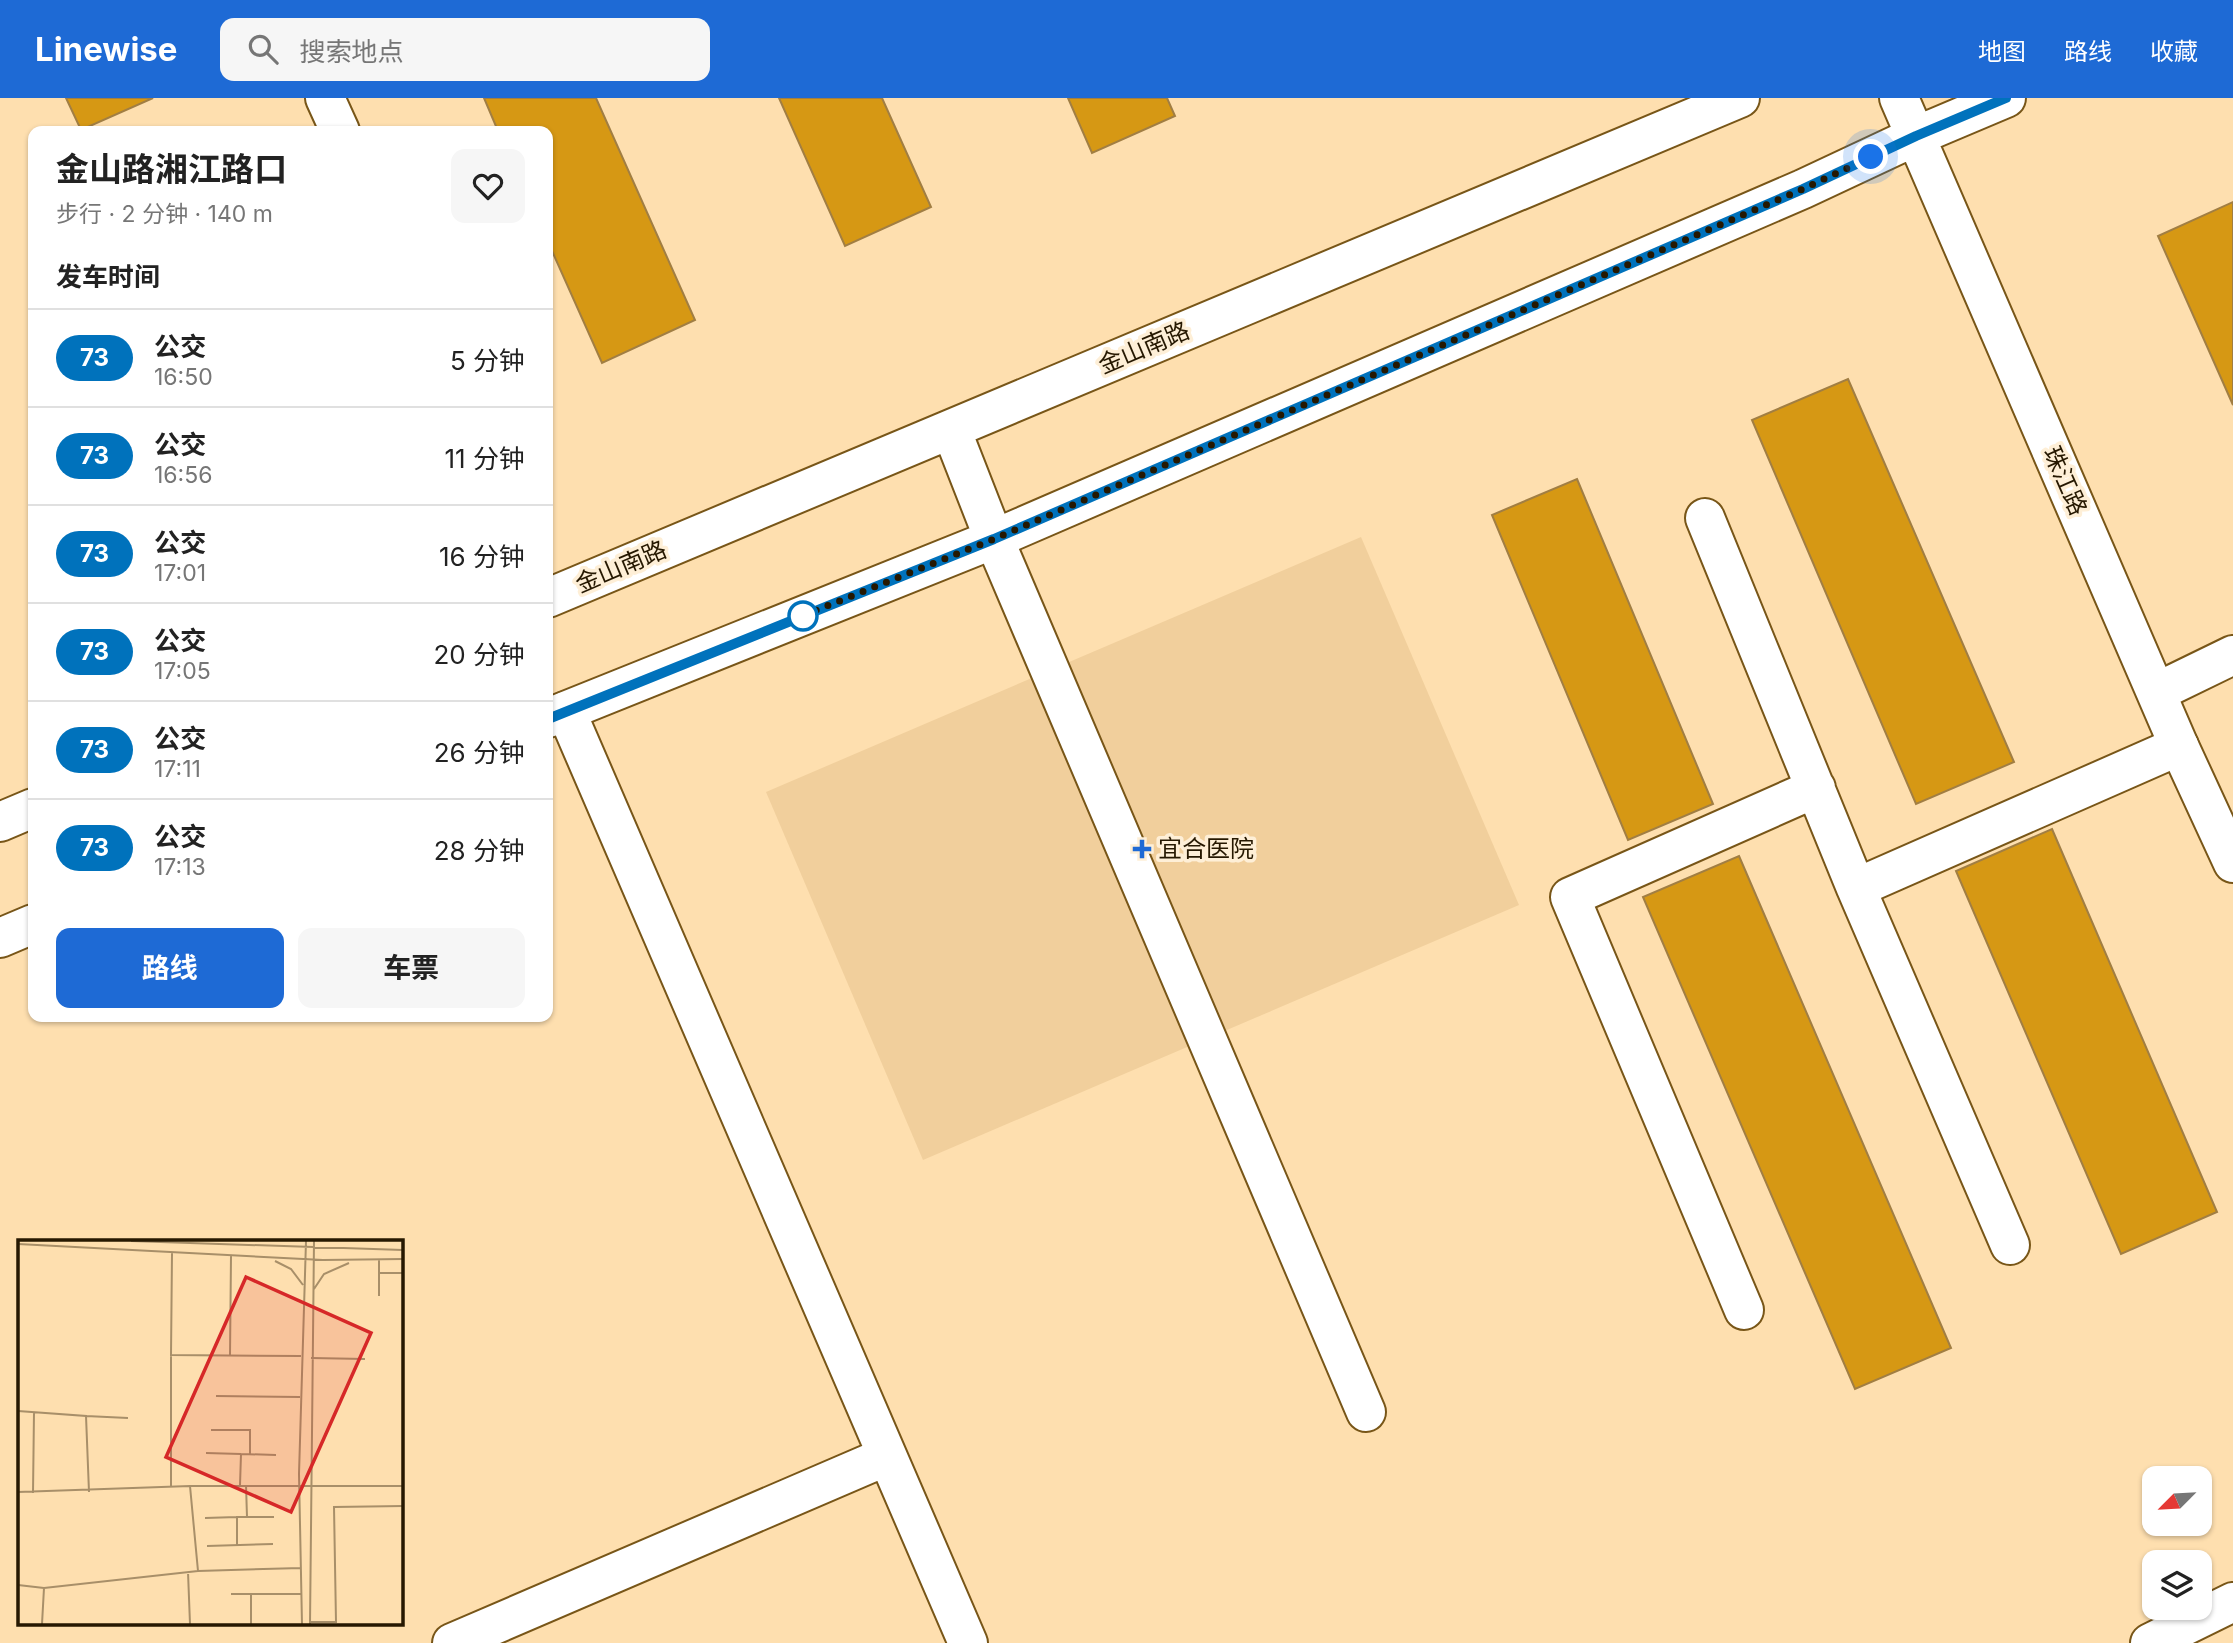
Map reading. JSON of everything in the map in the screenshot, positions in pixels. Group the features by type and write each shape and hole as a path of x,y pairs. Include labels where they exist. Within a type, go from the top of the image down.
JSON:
{"street":[{"path":"326,98 338,126"},
{"name":"金山南路","path":"553,596 1740,98"},
{"name":"珠江路","path":"1899,98 2179,746 2233,863"},
{"path":"968,1643 557,715 994,539 1803,189 1916,136 2006,98"},
{"path":"951,429 994,539 1366,1412"},
{"path":"1705,518 1856,888 2010,1245"},
{"path":"2157,692 2233,655"},
{"path":"1856,888 2179,746"},
{"path":"1744,1310 1570,897 1816,788"},
{"path":"0,822 28,810"},
{"path":"0,938 28,927"},
{"path":"452,1643 887,1456"},
{"path":"2150,1643 2233,1602"}],"shaded area":[{"name":"宜合医院","path":"1361,537 1519,905 923,1160 766,792"}],"building":[{"path":"66,98 153,98 90,126 79,126"},
{"path":"484,98 596,98 695,320 602,363 553,253 553,126 496,126"},
{"path":"779,98 882,98 931,207 845,246"},
{"path":"1068,98 1167,98 1175,116 1092,153"},
{"path":"2233,202 2233,405 2158,236"},
{"path":"1848,379 2014,762 1916,804 1752,420"},
{"path":"1577,479 1713,804 1628,840 1492,515"},
{"path":"2052,829 2217,1212 2121,1254 1956,871"},
{"path":"1739,856 1951,1348 1855,1389 1643,897"}],"bus line":[{"name":"73","path":"553,717 994,539 1803,189 1916,136 2006,98"}],"place":[{"name":"宜合医院","path":"1142,849"}],"route":[{"path":"803,616 792,620 994,539 1803,189 1871,157"}]}
